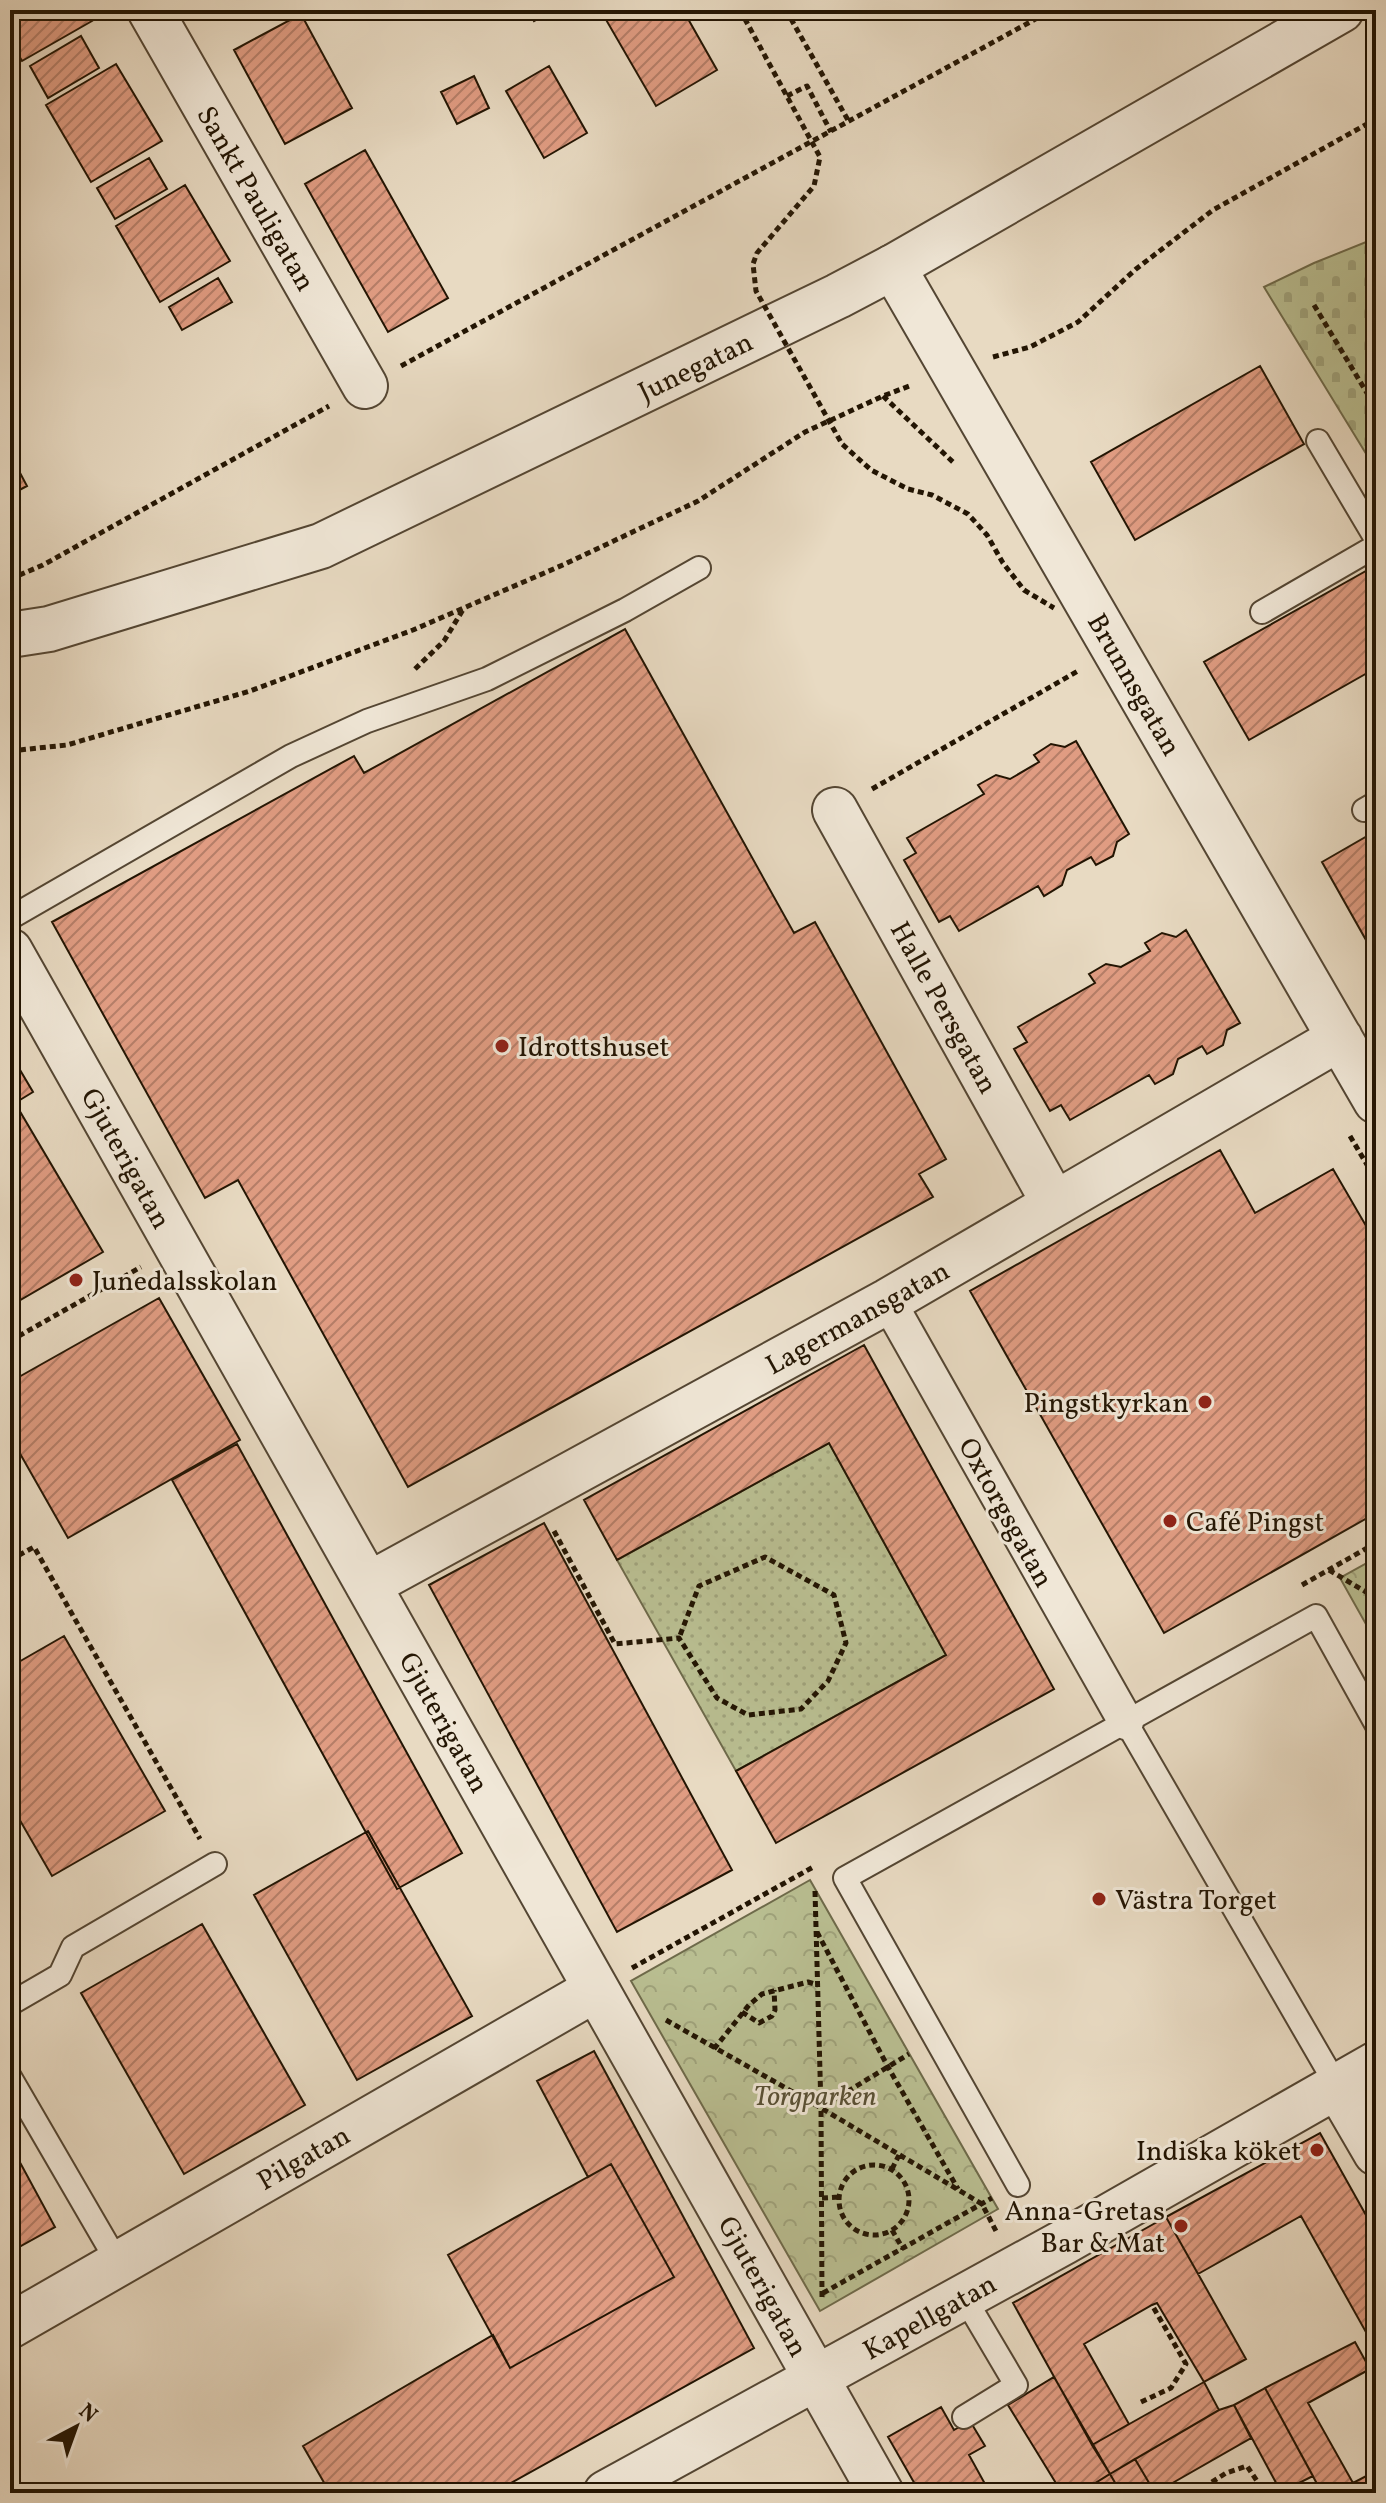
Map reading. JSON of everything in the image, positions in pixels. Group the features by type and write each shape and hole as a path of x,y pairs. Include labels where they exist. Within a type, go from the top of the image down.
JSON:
{"street":[{"name":"Sankt Pauligatan","path":"150,10 365,386"},
{"name":"Junegatan","path":"10,635 49,629 321,546 893,267 1341,10"},
{"name":"Brunnsgatan","path":"893,267 1376,1101"},
{"name":"Halle Persgatan","path":"835,810 1054,1203"},
{"name":"Gjuterigatan","path":"10,951 881,2493"},
{"name":"Lagermansgatan","path":"368,1585 888,1301 1340,1038"},
{"name":"Oxtorgsgatan","path":"888,1301 1126,1722"},
{"name":"Pilgatan","path":"10,2326 596,1989"},
{"name":"Kapellgatan","path":"606,2493 1015,2269 1376,2064"},
{"path":"1337,2086 1376,2153"}],"lane":[{"path":"1318,441 1376,539"},
{"path":"1262,612 1376,546"},
{"path":"10,918 291,756 367,721 487,679 625,610 699,568"},
{"path":"1018,2185 845,1878 1316,1616 1376,1724"},
{"path":"1126,1722 1337,2086"},
{"path":"10,2004 60,1975 73,1947 215,1864"},
{"path":"10,2077 118,2263"},
{"path":"964,2297 1016,2385 964,2417"}],"path":[{"path":"740,10 820,157 814,186 757,253 753,264 756,291 842,444 871,470 908,489 932,495 968,514 987,535 1024,590 1054,608"},
{"path":"786,10 849,122"},
{"path":"682,212 1052,10"},
{"path":"787,96 807,86 831,132"},
{"path":"10,751 67,745 235,696 413,630 565,564 698,501 805,432 883,396 952,370 1030,347 1078,322 1136,269 1213,210 1376,119"},
{"path":"1314,305 1376,408"},
{"path":"10,579 43,565"},
{"path":"835,810 1086,666"},
{"path":"10,1341 177,1247"},
{"path":"534,1494 615,1644 679,1638"},
{"path":"10,1560 34,1547 215,1864"},
{"path":"765,1557 834,1595 846,1643 828,1681 801,1709 748,1715 717,1698 679,1638 699,1586 765,1557"},
{"path":"1328,1570 1376,1598"},
{"path":"814,1866 821,2108 822,2304"},
{"path":"816,1931 888,2067 959,2190"},
{"path":"714,2049 742,2012 762,1994 808,1982 818,1985"},
{"path":"742,2012 759,2023 767,2020 775,2010 774,1990"},
{"path":"663,2019 982,2204 1015,2269"},
{"path":"821,2108 935,2038"},
{"path":"892,2169 899,2155"},
{"path":"881,2165 892,2169 907,2186 909,2208 904,2219 892,2230 875,2235 853,2228 840,2209 839,2197 848,2176 858,2169 881,2165"},
{"path":"823,2293 1018,2185"},
{"path":"822,2198 839,2197"},
{"path":"892,2230 903,2249"},
{"path":"1141,2402 1171,2388 1186,2364 1152,2305"},
{"path":"1195,2493 1226,2473 1247,2466 1265,2493"}],"green space":[{"path":"1376,238 1376,470 1264,287"},
{"path":"829,1443 946,1655 736,1771 617,1560"},
{"path":"1376,1558 1376,1642 1340,1578"},
{"name":"Torgparken","path":"810,1880 998,2209 820,2311 631,1981"}],"building":[{"path":"10,10 85,10 92,21 22,61 10,40"},
{"path":"528,10 553,10 534,21"},
{"path":"620,10 683,10 717,70 656,106 605,18"},
{"path":"301,14 352,108 285,144 234,50"},
{"path":"81,36 99,68 48,98 30,66"},
{"path":"116,64 162,141 91,182 46,105"},
{"path":"549,66 587,133 544,158 506,91"},
{"path":"474,76 489,108 457,124 441,92"},
{"path":"365,150 448,298 388,332 305,184"},
{"path":"149,158 167,189 115,219 97,188"},
{"path":"185,185 230,261 160,302 116,226"},
{"path":"218,278 232,302 182,330 169,307"},
{"path":"1260,366 1304,444 1135,540 1091,462"},
{"path":"10,454 27,486 10,495"},
{"path":"1373,567 1376,571 1376,668 1249,740 1204,662"},
{"name":"Idrottshuset","path":"625,629 794,933 815,922 946,1159 919,1174 933,1197 408,1487 238,1180 205,1198 52,922 354,756 364,773"},
{"path":"1076,741 1129,834 1117,842 1113,856 1096,865 1091,857 1067,870 1062,885 1044,896 1038,886 959,931 950,916 939,922 904,860 916,853 907,838 984,794 978,785 996,775 1010,779 1039,762 1034,755 1051,744 1065,747"},
{"path":"1376,831 1376,934 1366,940 1322,862"},
{"path":"1186,930 1240,1023 1227,1030 1223,1045 1207,1054 1202,1046 1178,1059 1173,1074 1155,1084 1149,1075 1070,1120 1061,1105 1050,1111 1014,1049 1027,1042 1018,1027 1095,983 1089,974 1106,964 1121,967 1150,951 1145,943 1162,933 1176,937"},
{"path":"10,1053 33,1092 15,1103 103,1252 10,1306"},
{"name":"Pingstkyrkan","path":"1220,1150 1255,1213 1333,1169 1376,1243 1376,1513 1164,1633 970,1291"},
{"path":"159,1298 240,1440 68,1538 10,1436 10,1382"},
{"path":"864,1345 1054,1689 776,1843 736,1771 946,1655 829,1443 617,1560 584,1500"},
{"path":"237,1444 462,1853 397,1889 172,1480"},
{"path":"544,1523 732,1870 617,1932 429,1585"},
{"path":"64,1636 165,1811 52,1876 10,1803 10,1667"},
{"path":"368,1831 472,2016 357,2080 254,1895"},
{"path":"202,1924 305,2105 184,2174 81,1993"},
{"path":"594,2051 754,2348 493,2493 330,2493 303,2446 493,2335 510,2368 674,2277 611,2164 588,2177 537,2081"},
{"path":"1320,2133 1376,2233 1376,2329 1367,2334 1301,2216 1198,2274 1166,2217"},
{"path":"10,2144 55,2227 10,2252"},
{"path":"611,2164 674,2277 510,2368 448,2255"},
{"path":"1166,2217 1246,2359 1204,2382 1157,2303 1152,2305 1084,2344 1129,2424 1092,2445 1013,2303"},
{"path":"1355,2342 1370,2369 1308,2403 1353,2483 1376,2471 1376,2493 1322,2493 1265,2388"},
{"path":"1054,2377 1110,2474 1079,2493 1062,2493 1008,2405"},
{"path":"1204,2382 1219,2410 1110,2474 1092,2445"},
{"path":"1265,2388 1313,2476 1281,2492 1234,2405"},
{"path":"1234,2405 1251,2438 1155,2493 1135,2459 1219,2410"},
{"path":"941,2407 954,2430 970,2421 985,2446 969,2455 990,2493 920,2493 888,2437"},
{"path":"1135,2459 1155,2493 1121,2493 1110,2474"},
{"path":"1110,2474 1121,2493 1081,2492"}],"place":[{"name":"Idrottshuset","path":"502,1046"},
{"name":"Junedalsskolan","path":"76,1280"},
{"name":"Pingstkyrkan","path":"1205,1402"},
{"name":"Café Pingst","path":"1170,1521"},
{"name":"Västra Torget","path":"1099,1899"},
{"name":"Indiska köket","path":"1317,2150"},
{"name":"Anna-Gretas Bar & Mat","path":"1181,2226"}]}
